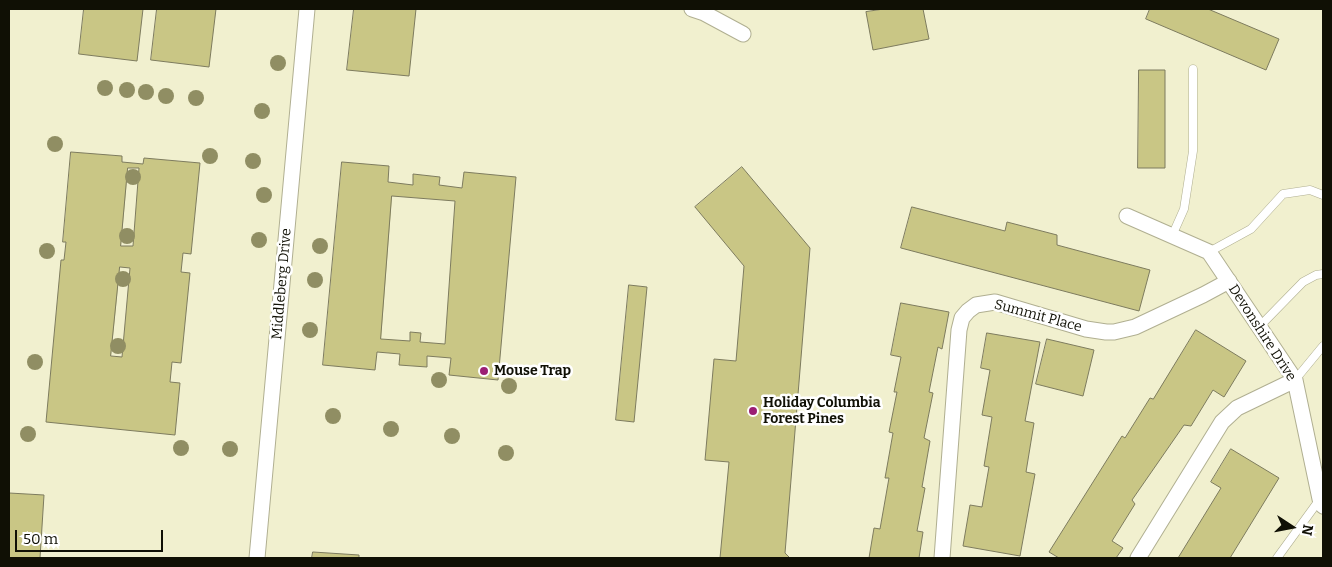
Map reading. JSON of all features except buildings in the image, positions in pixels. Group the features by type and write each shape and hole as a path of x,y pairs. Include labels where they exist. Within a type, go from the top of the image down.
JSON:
{"street":[{"name":"Middleberg Drive","path":"257,558 307,9"},
{"path":"692,9 704,13 744,34"},
{"path":"1127,216 1209,252"},
{"name":"Devonshire Drive","path":"1209,252 1295,380 1322,503"},
{"name":"Summit Place","path":"942,558 958,330 962,318 968,311 976,306 995,302 1086,328 1114,332 1135,327 1229,281"},
{"path":"1138,558 1222,422 1237,408 1295,380"}],"lane":[{"path":"1172,236 1184,209 1193,151 1193,69"},
{"path":"1209,252 1251,230 1284,194 1310,190 1323,195"},
{"path":"1259,327 1303,282 1316,275 1323,274"},
{"path":"1295,380 1323,346"},
{"path":"1277,558 1322,503"}],"place":[{"name":"Mouse Trap","path":"484,371"},
{"name":"Holiday Columbia Forest Pines","path":"753,411"}]}
